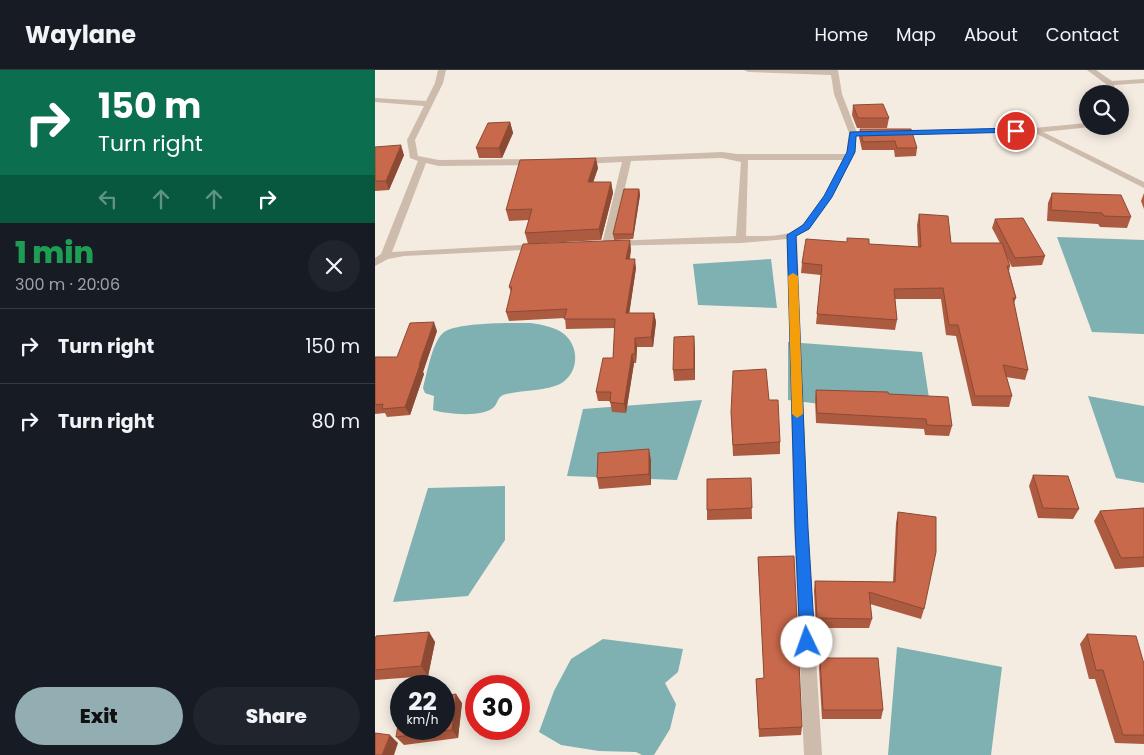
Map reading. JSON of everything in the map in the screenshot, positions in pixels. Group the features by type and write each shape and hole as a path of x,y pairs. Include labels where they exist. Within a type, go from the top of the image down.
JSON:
{"street":[{"path":"442,70 439,83 411,140 414,158 422,161 478,164 542,162"},
{"path":"627,160 602,244 741,240 791,235 806,227 828,197 849,157 857,133 838,94 834,72 748,70"},
{"path":"1091,70 1110,83 1144,81"},
{"path":"375,100 429,104"},
{"path":"882,133 1034,130 1079,126"},
{"path":"1034,130 1144,185"},
{"path":"570,162 721,155 737,157 849,157"},
{"path":"737,157 745,161 741,240"},
{"path":"385,256 422,161"},
{"path":"791,235 801,528 813,755"},
{"path":"375,263 385,256 404,253 550,246"}],"water":[{"path":"1057,237 1144,240 1144,334 1092,332"},
{"path":"771,259 777,308 698,305 693,264"},
{"path":"531,323 557,330 569,339 575,353 575,360 571,374 566,380 548,388 503,395 494,407 482,413 455,414 433,410 434,396 425,393 423,388 433,351 443,333 449,329 471,325"},
{"path":"788,342 922,352 932,418 788,400"},
{"path":"1088,396 1144,406 1144,483 1116,478"},
{"path":"702,400 677,480 567,476 583,409"},
{"path":"505,486 505,540 468,596 393,602 428,488"},
{"path":"603,639 683,649 678,672 665,683 676,704 670,729 654,755 642,755 636,752 599,751 561,745 539,732 554,691 571,659"},
{"path":"897,647 1002,667 991,755 888,755"}],"building":[{"path":"883,104 889,118 858,118 853,105"},
{"path":"510,122 499,148 476,148 488,123"},
{"path":"860,129 911,129 917,148 897,148 895,141 863,142"},
{"path":"401,145 386,181 375,181 375,147"},
{"path":"596,158 588,182 611,182 599,229 525,233 532,209 506,210 520,160"},
{"path":"624,189 639,189 633,234 613,234"},
{"path":"1052,193 1121,195 1131,217 1051,210"},
{"path":"919,214 948,216 951,243 1002,243 1010,266 1007,266 1016,298 1013,298 1028,370 1003,365 1012,396 975,396 958,325 949,325 943,288 894,289 897,320 817,314 822,265 802,263 806,239 847,242 847,238 869,239 869,244 921,247"},
{"path":"1023,218 1045,256 1015,258 995,219"},
{"path":"630,240 626,259 635,259 626,313 654,313 651,337 635,338 635,354 632,354 624,404 610,402 611,392 596,392 603,358 613,358 615,319 564,319 567,309 506,312 512,287 509,287 523,244"},
{"path":"434,322 405,407 382,409 383,404 375,405 375,357 397,357 410,323"},
{"path":"694,336 694,369 673,370 674,337"},
{"path":"766,369 769,400 778,400 780,442 733,445 731,412 733,371"},
{"path":"816,390 888,392 889,394 948,397 952,426 927,425 926,419 817,413"},
{"path":"649,449 649,474 597,478 598,453"},
{"path":"1033,475 1068,476 1079,509 1043,508"},
{"path":"751,478 752,508 707,510 707,479"},
{"path":"1144,508 1144,557 1121,558 1100,511"},
{"path":"898,512 936,517 936,552 924,609 869,592 872,619 817,618 815,581 895,582"},
{"path":"794,556 802,727 759,729 756,679 764,678 758,557"},
{"path":"429,632 421,666 375,670 376,636"},
{"path":"1087,634 1136,636 1144,664 1144,735 1123,735 1103,670 1096,670"},
{"path":"820,658 878,658 883,710 823,710"},
{"path":"375,733 390,735 382,755 375,755"}],"slow traffic":[{"path":"793,276 797,414"}],"route":[{"path":"807,642 801,528 791,235 806,227 828,197 851,152 853,133 1016,131"}]}
